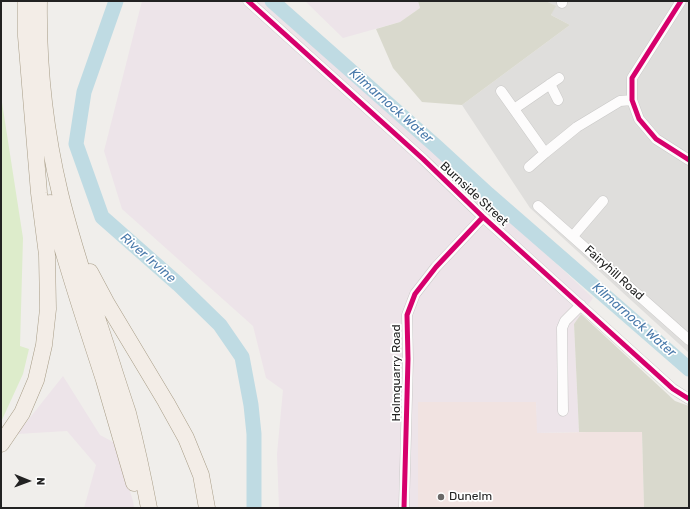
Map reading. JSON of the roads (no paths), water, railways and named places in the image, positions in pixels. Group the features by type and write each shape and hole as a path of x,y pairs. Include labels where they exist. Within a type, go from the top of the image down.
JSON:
{"main road":[{"path":"1,444 22,413 36,380 44,345 48,309 47,255 39,193 26,36 26,1"},
{"path":"38,1 40,58 44,101 50,147 60,194 76,252 128,413 149,508"},
{"path":"32,108 43,178 57,233 122,441 139,508"},
{"path":"60,194 90,271 106,302 186,438 201,475 207,508"}],"street":[{"name":"Burnside Street","path":"248,1 423,159 483,216 673,389 689,399"},
{"path":"681,1 632,78 632,100 639,119 656,139 689,160"},
{"path":"514,108 554,81 558,100"},
{"path":"501,91 545,152"},
{"path":"529,167 545,152 578,126 620,101 632,100"},
{"path":"573,236 603,201"},
{"name":"Fairyhill Road","path":"538,206 689,340"},
{"name":"Holmquarry Road","path":"404,508 408,366 407,315 415,294 432,272 483,216"},
{"path":"563,411 562,328 565,321 581,305"}],"waterway":[{"name":"River Irvine","path":"116,1 84,92 76,144 102,217 178,284 220,325 242,357 251,405 254,434 254,508"},
{"name":"Kilmarnock Water","path":"272,1 488,194 689,369"}],"place":[{"name":"Dunelm","path":"441,497"}]}
